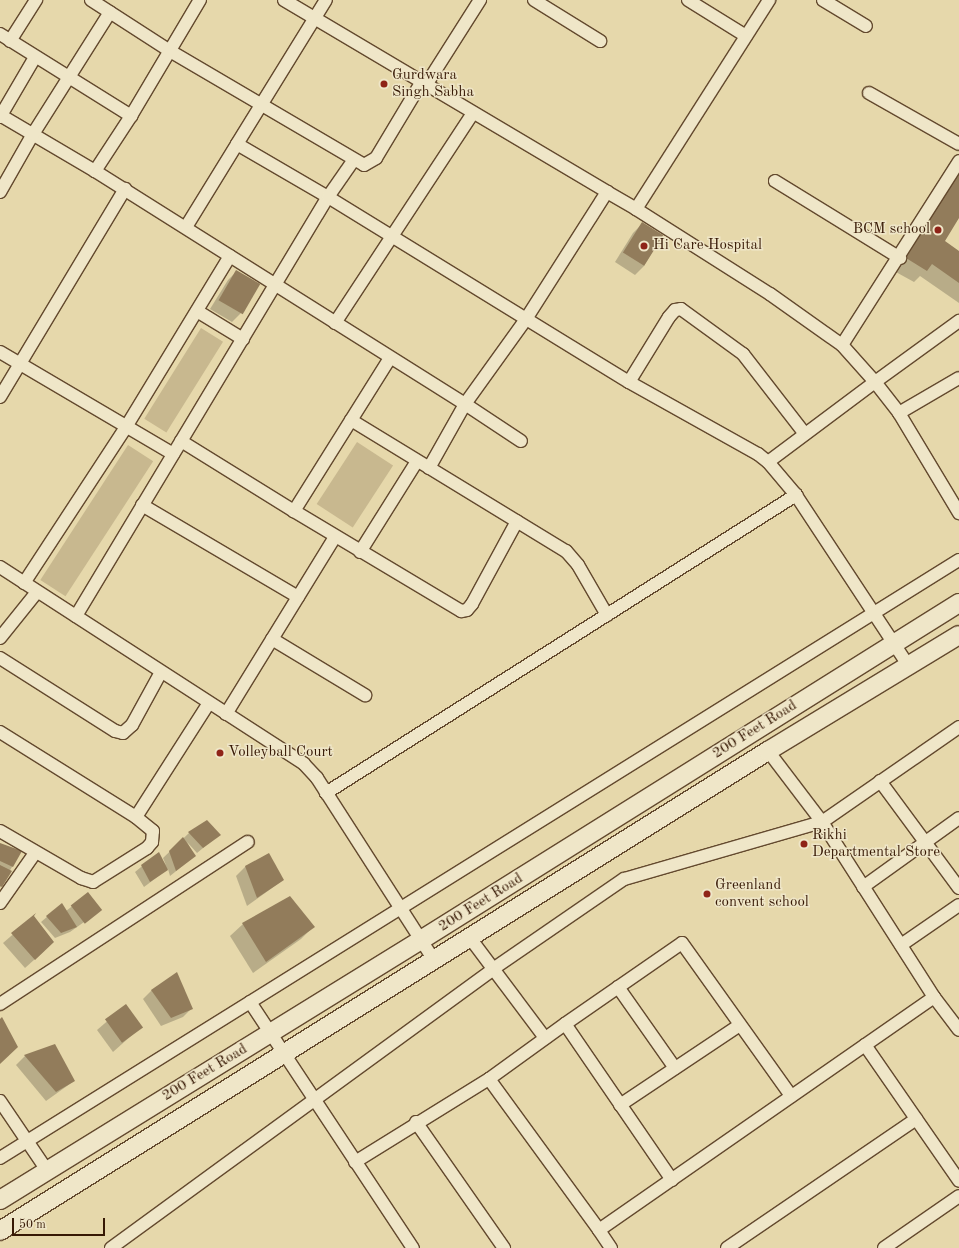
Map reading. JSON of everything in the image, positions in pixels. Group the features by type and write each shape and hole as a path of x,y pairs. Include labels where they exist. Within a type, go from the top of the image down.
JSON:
{"street":[{"path":"36,0 5,38 131,116"},
{"path":"91,0 170,51 261,106 364,165 376,158 423,84 480,0"},
{"path":"95,171 131,116 200,0"},
{"path":"284,0 314,20 636,209 770,294 842,345 875,382 899,413 959,513"},
{"path":"186,227 326,0"},
{"path":"534,0 600,41"},
{"path":"688,0 746,36"},
{"path":"636,209 768,0"},
{"path":"823,0 866,26"},
{"path":"0,192 33,134 110,12"},
{"path":"35,57 0,116 33,134 186,227 521,441"},
{"path":"869,93 959,144"},
{"path":"335,323 473,113"},
{"path":"237,144 328,197 629,382 758,454 768,462 796,495 908,665"},
{"path":"76,616 328,197 353,160"},
{"path":"842,345 900,258 959,161"},
{"path":"775,182 900,258"},
{"path":"0,397 125,190"},
{"path":"429,468 465,404 526,319 607,192"},
{"path":"24,583 126,427 230,256"},
{"path":"629,382 669,317 675,310 681,309 744,354 805,434"},
{"path":"197,311 243,339"},
{"path":"768,462 959,321"},
{"path":"0,352 173,454"},
{"path":"294,511 390,358"},
{"path":"899,413 959,378"},
{"path":"351,420 517,521 573,558 607,615"},
{"path":"182,440 335,537 453,609 467,610 517,521"},
{"path":"360,552 417,461"},
{"path":"326,792 796,495"},
{"path":"142,505 298,596"},
{"path":"226,714 335,537"},
{"path":"0,1158 873,612 959,560"},
{"path":"0,567 304,764 326,792 434,960"},
{"path":"0,638 37,592"},
{"name":"200 Feet Road","path":"0,1200 46,1169 421,940 959,602"},
{"path":"0,1231 283,1056 768,751 959,635"},
{"path":"272,639 365,695"},
{"path":"0,658 115,731 123,733 132,725 161,672"},
{"path":"136,817 208,703"},
{"path":"110,1248 493,969 624,879 822,822 959,727"},
{"path":"0,732 136,817 153,831 152,842 99,880 93,882 81,878 35,853 0,831"},
{"path":"768,751 822,822 934,997 959,1030"},
{"path":"880,782 926,841 959,888"},
{"path":"863,887 959,818"},
{"path":"0,1004 248,842"},
{"path":"0,903 35,853"},
{"path":"901,946 959,906"},
{"path":"470,938 545,1038"},
{"path":"355,1162 416,1122 489,1079 545,1038 682,943 791,1096"},
{"path":"618,987 675,1068"},
{"path":"599,1230 934,997"},
{"path":"250,1002 283,1056 314,1099 413,1248"},
{"path":"565,1024 672,1180"},
{"path":"620,1106 740,1025"},
{"path":"865,1045 959,1181"},
{"path":"489,1079 612,1248"},
{"path":"0,1101 46,1169"},
{"path":"727,1248 916,1119"},
{"path":"416,1122 504,1248"},
{"path":"892,1246 959,1196"}],"shaded area":[{"path":"201,328 223,342 166,433 144,419"},
{"path":"357,442 393,465 353,527 317,504"},
{"path":"128,445 153,461 65,596 40,580"}],"building":[{"name":"BCM school","path":"959,172 959,218 945,241 959,251 959,283 932,264 927,271 906,258"},
{"path":"642,222 663,235 644,266 623,253"},
{"path":"236,270 260,284 243,314 218,300"},
{"path":"207,820 221,835 203,848 188,832"},
{"path":"183,837 196,856 176,871 169,851"},
{"path":"0,843 22,851 13,867 0,861"},
{"path":"159,852 168,870 150,882 141,865"},
{"path":"269,853 284,880 257,898 245,866"},
{"path":"0,865 12,871 2,887 0,886"},
{"path":"88,892 102,910 85,924 71,906"},
{"path":"290,896 315,927 266,962 242,923"},
{"path":"62,903 77,927 61,933 46,916"},
{"path":"36,913 34,916 54,942 35,960 11,933"},
{"path":"177,972 193,1009 171,1018 151,990"},
{"path":"126,1004 143,1027 122,1043 105,1019"},
{"path":"2,1017 18,1047 0,1064 0,1019"},
{"path":"55,1044 75,1081 56,1092 24,1055"}],"place":[{"name":"Gurdwara Singh Sabha","path":"384,84"},
{"name":"BCM school","path":"938,230"},
{"name":"Hi Care Hospital","path":"644,246"},
{"name":"Volleyball Court","path":"220,753"},
{"name":"Rikhi Departmental Store","path":"804,844"},
{"name":"Greenland convent school","path":"707,894"}]}
